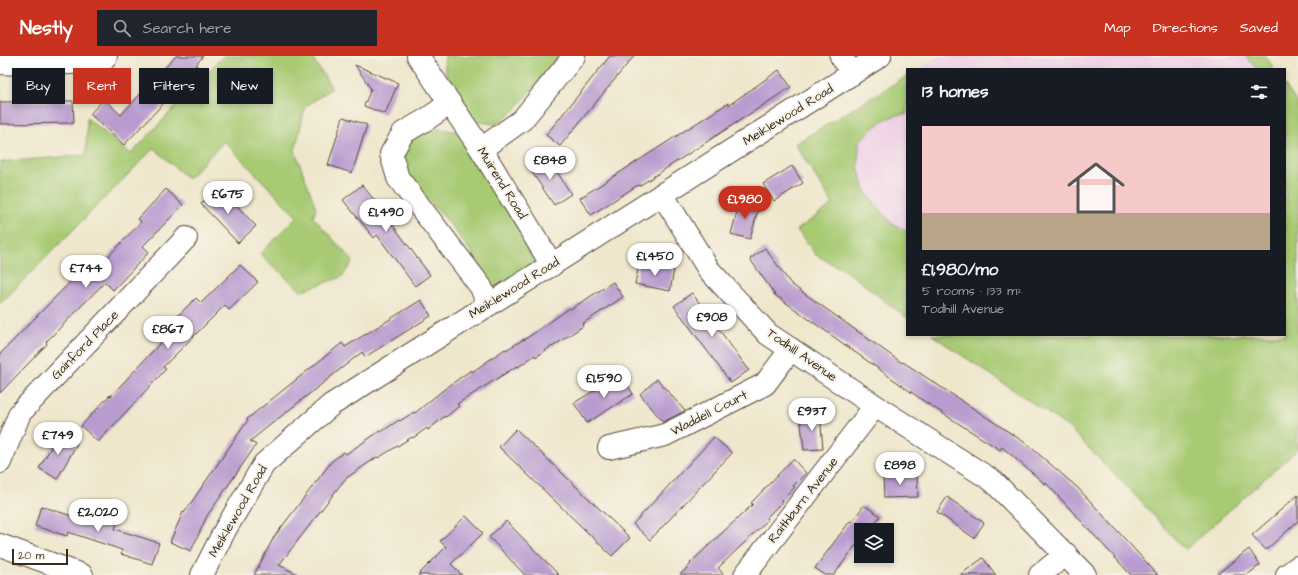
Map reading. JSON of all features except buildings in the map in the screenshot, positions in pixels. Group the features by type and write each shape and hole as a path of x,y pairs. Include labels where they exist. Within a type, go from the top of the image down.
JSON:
{"street":[{"path":"0,63 32,65 66,64 103,60 106,56"},
{"name":"Muirend Road","path":"418,56 481,149 552,265"},
{"path":"481,149 522,120 574,56"},
{"name":"Meiklewood Road","path":"202,575 225,530 264,464 331,405 662,194 846,65 880,56"},
{"path":"450,103 403,133 391,154 398,178 481,287 488,305"},
{"name":"Todhill Avenue","path":"662,194 709,270 768,334 875,406 993,481 1085,575"},
{"name":"Gainford Place","path":"0,462 20,413 186,238"},
{"name":"Waddell Court","path":"609,448 665,435 765,384 791,349"},
{"name":"Raithburn Avenue","path":"745,575 875,406"},
{"path":"0,545 82,575"},
{"path":"1040,575 1066,554"},
{"path":"1287,575 1298,567"}],"shaded area":[{"path":"939,56 1266,56 1273,68 920,68"},
{"path":"906,77 906,317 849,273 816,255 797,230 833,204 795,144"}],"green space":[{"path":"223,56 311,56 332,88 305,107 295,151 316,208 313,217 353,261 342,277 301,291 260,254 297,217 224,141 188,179 154,148 0,304 0,162 86,155 87,118 131,154 178,104 209,104 209,71"},
{"path":"445,56 559,56 514,111 496,124 478,122 450,82 444,65"},
{"path":"1245,56 1266,56 1273,68 1256,68"},
{"path":"906,77 906,114 886,119 859,142 858,168 866,193 892,224 906,231 906,317 849,273 816,255 797,230 833,204 795,144"},
{"path":"1286,87 1298,105 1298,449 1185,550 1132,492 1068,427 933,336 1286,336"},
{"path":"438,129 456,131 532,247 536,264 501,290 494,287 469,249 446,219 404,175 402,160 409,143 422,132"}]}
